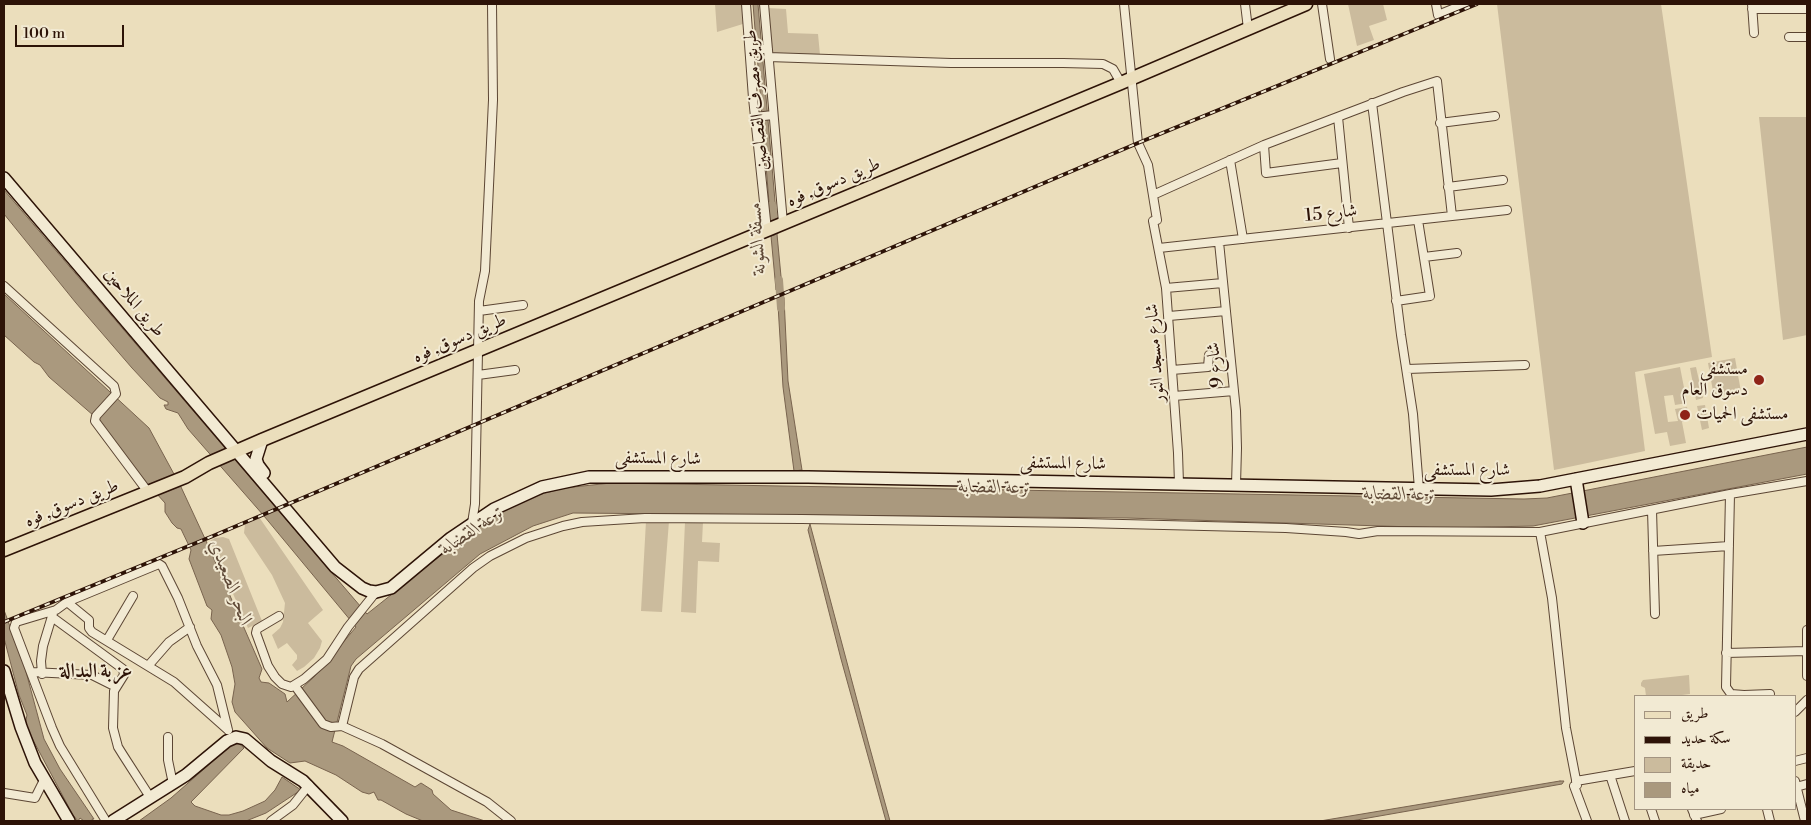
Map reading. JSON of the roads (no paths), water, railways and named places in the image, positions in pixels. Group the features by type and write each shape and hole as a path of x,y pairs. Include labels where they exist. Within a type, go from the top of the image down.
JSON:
{"main road":[{"name":"طريق دسوق, فوه","path":"4,550 185,477 209,463 262,440 1126,81 1306,4"},
{"name":"طريق الملاحين","path":"4,178 237,451"},
{"name":"شارع المستشفى","path":"376,592 390,588 451,538 472,523 510,501 542,487 575,479 603,476 808,477 1419,489 1508,489 1576,483 1807,434"},
{"path":"262,440 256,459 263,477"},
{"path":"237,451 341,563 350,578 362,588 376,592"},
{"path":"1576,483 1582,521"},
{"path":"4,671 28,746 44,780 69,821"},
{"path":"113,821 173,784 202,763 227,740 241,738 271,761 306,783 342,821"}],"street":[{"path":"472,523 475,504 479,301 485,271 493,100 492,4"},
{"path":"746,4 755,117 768,230"},
{"name":"طريق مصرف القصاصين","path":"764,4 783,223"},
{"name":"شارع مسجد النور","path":"1124,4 1126,81 1138,143 1148,164 1166,288 1178,453 1178,484"},
{"path":"1245,4 1248,29"},
{"path":"1322,4 1330,59"},
{"path":"1436,4 1438,14 1465,4"},
{"path":"1754,33 1752,6 1807,9"},
{"path":"1789,37 1807,37"},
{"path":"750,49 768,49"},
{"path":"768,57 951,63 1103,64 1113,68 1126,81"},
{"path":"1153,195 1264,145 1372,103 1437,81 1440,123 1452,216"},
{"path":"1372,103 1396,301 1413,414 1419,489"},
{"path":"755,117 774,115"},
{"path":"1440,123 1495,116"},
{"path":"1338,117 1349,228"},
{"path":"1264,145 1266,173 1342,163"},
{"path":"1230,160 1243,239"},
{"path":"1448,187 1503,180"},
{"name":"شارع 15","path":"1159,248 1507,210"},
{"path":"1396,301 1430,296 1418,220"},
{"name":"شارع 9","path":"1219,242 1237,430 1236,485"},
{"path":"1424,257 1457,254"},
{"path":"1166,288 1223,282"},
{"path":"4,286 114,386 117,391 96,416 96,423 150,491"},
{"path":"479,311 523,305"},
{"path":"1168,316 1226,311"},
{"path":"1172,370 1208,367 1209,355"},
{"path":"1407,369 1525,365"},
{"path":"478,375 515,370"},
{"path":"1174,396 1234,391"},
{"path":"342,726 354,677 359,669 473,568 501,550 526,538 554,528 582,522 645,518 802,519 1286,528 1359,534 1378,531 1540,532 1582,521 1807,481"},
{"path":"1730,494 1726,687 1729,693 1739,695"},
{"path":"1652,510 1655,614"},
{"path":"1540,532 1552,598 1566,728 1576,784 1587,821"},
{"path":"1653,551 1729,546"},
{"path":"106,821 60,746 14,628 15,624 54,613 67,602 159,564 162,566 178,598 197,646 241,738"},
{"path":"279,616 258,629 256,636 274,677 286,686 295,686 327,659 353,620 362,612 376,592"},
{"path":"107,640 133,596"},
{"path":"67,602 89,620 89,628 92,632 174,682 241,738"},
{"path":"42,674 41,655 54,613"},
{"path":"54,613 122,667 124,675 116,687 113,698 113,728 118,747 150,797"},
{"path":"148,666 169,642 190,627"},
{"path":"1807,630 1807,676"},
{"path":"1726,653 1807,651"},
{"path":"32,672 92,675 116,687"},
{"path":"295,686 323,724 331,727 342,726 382,744 487,802 511,821"},
{"path":"1757,695 1770,694"},
{"path":"1796,711 1807,700"},
{"path":"168,737 168,760 173,784"},
{"path":"1576,784 1634,771"},
{"path":"1610,775 1625,821"},
{"path":"4,793 35,798 44,780"},
{"path":"270,821 293,805 306,783"},
{"path":"1805,821 1805,812 1796,784 1807,784"},
{"path":"1694,815 1716,810"}],"water":[{"path":"753,4 758,4 776,213 770,215"},
{"name":"ترعة القضابة","path":"4,190 367,614 474,529 506,509 534,496 564,488 611,483 1524,499 1547,498 1807,447 1807,474 1533,526 1446,528 1127,518 573,513 533,526 480,554 356,659 351,666 332,742 343,746 415,787 421,783 432,790 433,794 451,810 485,821 423,821 378,800 374,792 369,794 362,792 336,775 305,761 290,763 267,748 235,712 232,702 235,684 232,667 221,635 211,619 212,610 207,606 189,559 191,550 181,529 172,523 165,512 165,503 121,454 101,422 49,377 40,365 34,362 4,335 4,294 149,428 181,487 207,543 262,669 259,678 261,682 269,683 285,694 287,702 315,676 356,627 264,516 188,429 178,413 166,409 164,405 168,405 168,402 160,398 132,368 76,303 4,214"},
{"path":"777,234 782,287 776,290 771,236"},
{"path":"784,298 788,381 802,470 794,471 783,387 778,305 778,300"},
{"path":"810,524 890,821 886,821 841,659 808,530"},
{"path":"4,610 25,668 44,739 60,769 94,819 92,819 93,821 84,821 80,818 78,821 73,815 25,725 27,715 19,695 4,638"},
{"path":"236,741 244,748 191,802 195,806 221,815 243,811 265,801 275,790 282,777 301,790 266,813 246,821 139,821 171,798"},
{"path":"1564,781 1562,784 1351,821 1320,821"}],"waterway":[{"name":"مسقة الشونة","path":"772,205 775,231"},
{"name":"مسقة الشونة","path":"779,280 781,308"}],"railway":[{"path":"4,622 213,536 1138,143 1477,4"}],"place":[{"name":"مستشفى دسوق العام","path":"1759,380"},
{"name":"مستشفى الحميات","path":"1685,415"}],"district":[{"name":"عزبة البدالة","path":"96,672"}],"water label":[{"name":"البحر الصعيدي","path":"230,583"}]}
